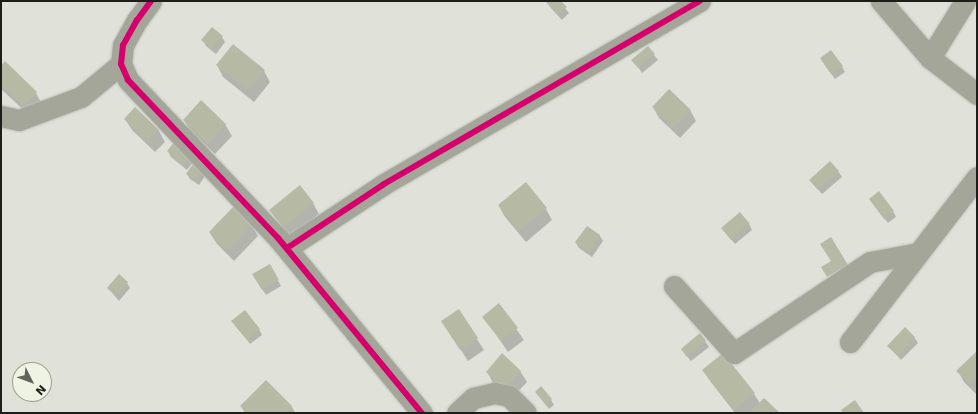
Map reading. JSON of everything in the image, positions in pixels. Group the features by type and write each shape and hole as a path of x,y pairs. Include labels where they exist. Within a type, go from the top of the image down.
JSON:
{"street":[{"path":"151,1 137,20 123,46 121,64 128,80 193,146 287,248 422,413"},
{"path":"287,248 384,184 700,1"},
{"path":"882,1 930,58 977,94"},
{"path":"930,58 965,1"},
{"path":"1,116 19,120 81,97 121,64"},
{"path":"850,342 977,176"},
{"path":"674,286 734,353 870,262 918,253"},
{"path":"457,413 473,398 494,393 509,396 526,413"}],"building":[{"path":"545,1 561,1 567,7 558,15"},
{"path":"212,27 223,36 212,49 201,40"},
{"path":"233,44 265,70 248,91 216,65"},
{"path":"648,46 655,54 638,68 631,60"},
{"path":"831,50 843,66 831,74 820,58"},
{"path":"5,61 37,92 23,106 1,85 1,66"},
{"path":"669,89 691,110 673,128 652,107"},
{"path":"201,100 226,124 208,144 183,120"},
{"path":"135,107 159,130 148,142 124,119"},
{"path":"176,140 193,154 183,165 167,151"},
{"path":"195,161 204,167 195,180 186,174"},
{"path":"830,161 839,171 818,190 809,180"},
{"path":"526,182 547,208 519,231 498,205"},
{"path":"300,185 314,203 283,227 269,210"},
{"path":"879,191 894,211 884,219 869,199"},
{"path":"234,206 253,224 227,250 209,232"},
{"path":"740,212 750,224 731,240 721,228"},
{"path":"587,226 600,235 589,252 575,242"},
{"path":"831,237 848,265 827,277 821,267 831,261 820,244"},
{"path":"270,264 279,280 262,290 252,274"},
{"path":"119,274 128,282 116,296 107,288"},
{"path":"499,303 518,328 501,341 482,317"},
{"path":"459,309 478,338 460,350 441,321"},
{"path":"245,310 260,329 247,340 231,321"},
{"path":"905,327 915,337 898,356 887,346"},
{"path":"700,333 706,341 687,357 681,349"},
{"path":"977,351 977,377 970,384 956,371"},
{"path":"502,353 521,371 504,389 486,372"},
{"path":"723,353 755,393 734,410 702,370"},
{"path":"266,380 292,406 285,413 247,413 240,406"},
{"path":"541,386 552,399 546,405 535,392"},
{"path":"764,398 780,413 749,413"},
{"path":"855,400 864,413 843,413 841,410"}],"cycle path":[{"path":"151,1 137,20 123,45 121,64 128,80 278,238 422,413"},
{"path":"287,248 384,184 700,1"}]}
